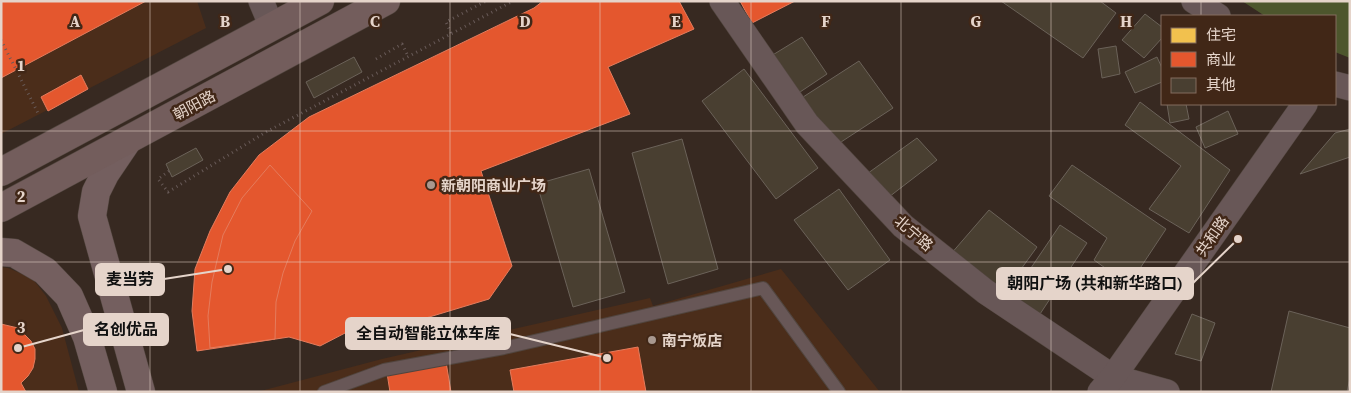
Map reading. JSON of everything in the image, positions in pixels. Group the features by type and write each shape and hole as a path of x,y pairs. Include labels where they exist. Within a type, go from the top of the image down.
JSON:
{"main road":[{"path":"1,172 320,1"},
{"name":"朝阳路","path":"1,208 386,1"},
{"path":"128,140 105,174 96,192 92,216 141,392"},
{"path":"1,252 14,254 45,271 69,296 88,337 103,392"}],"street":[{"path":"261,1 272,27"},
{"name":"北宁路","path":"722,1 807,124 903,226 1107,384 1167,392"},
{"path":"1194,1 1216,15"},
{"path":"1336,84 1350,88"},
{"name":"共和路","path":"1107,384 1304,105"}],"lane":[{"path":"324,392 384,370 504,348 763,288 839,392"}],"path":[{"path":"451,33 446,22 486,1"},
{"path":"169,171 158,179 168,192 266,132 513,1"},
{"path":"1,40 39,115"},
{"path":"376,59 402,44 408,56"}],"shaded area":[{"path":"1,1 197,1 206,28 1,134"},
{"path":"1,267 32,278 46,296 62,328 79,392 1,392"},
{"name":"南宁饭店","path":"781,269 880,392 257,392 382,359 650,298 653,306"}],"green space":[{"path":"1242,1 1350,1 1350,58 1336,52 1336,15 1263,15"}],"building: 住宅":[{"path":"1,1 99,1 104,10 1,65"}],"building: 商业":[{"path":"1,1 146,1 1,78"},
{"path":"543,1 679,1 694,29 608,67 630,114 481,171 512,266 489,299 396,327 374,318 320,346 289,337 197,351 192,311 195,269 210,231 230,192 259,155 309,117 534,8"},
{"path":"740,1 795,1 752,23"},
{"path":"81,75 88,89 48,111 41,97"},
{"path":"270,165 312,211 295,241 283,273 276,302 275,339 210,348 208,316 212,282 223,235 242,198"},
{"path":"1,324 18,328 31,341 35,349 33,368 21,383 26,392 1,392"},
{"path":"638,347 646,392 514,392 510,370"},
{"path":"446,362 451,392 390,392 387,373"}],"building: 其他":[{"path":"1001,1 1100,1 1116,13 1083,58"},
{"path":"1145,14 1161,26 1161,39 1144,58 1122,40"},
{"path":"802,37 827,74 797,94 771,56"},
{"path":"1116,46 1120,74 1102,78 1098,49"},
{"path":"354,57 362,72 314,98 306,82"},
{"path":"1157,57 1161,66 1161,82 1135,93 1125,72"},
{"path":"859,61 893,108 838,144 800,99"},
{"path":"744,69 818,168 776,199 702,101"},
{"path":"1140,102 1230,170 1189,233 1149,209 1181,166 1125,125"},
{"path":"1167,105 1186,105 1189,119 1170,123"},
{"path":"1228,111 1238,134 1205,148 1196,127"},
{"path":"1350,129 1350,157 1300,174 1335,133"},
{"path":"917,138 937,160 885,200 864,176"},
{"path":"682,139 718,269 668,284 632,153"},
{"path":"196,148 203,160 172,177 166,164"},
{"path":"1072,165 1166,229 1129,285 1094,260 1107,238 1049,196"},
{"path":"589,169 625,292 573,307 537,184"},
{"path":"839,189 890,260 848,290 794,220"},
{"path":"989,210 1037,247 1003,294 950,255"},
{"path":"1060,225 1087,243 1040,314 1012,296"},
{"path":"1289,311 1350,328 1350,378 1347,392 1271,392"},
{"path":"1192,314 1215,323 1201,361 1175,354"}],"place":[{"name":"新朝阳商业广场","path":"431,185"},
{"name":"朝阳广场 (共和新华路口)","path":"1238,239"},
{"name":"麦当劳","path":"228,269"},
{"name":"南宁饭店","path":"652,340"},
{"name":"名创优品","path":"18,348"},
{"name":"全自动智能立体车库","path":"607,358"}]}
